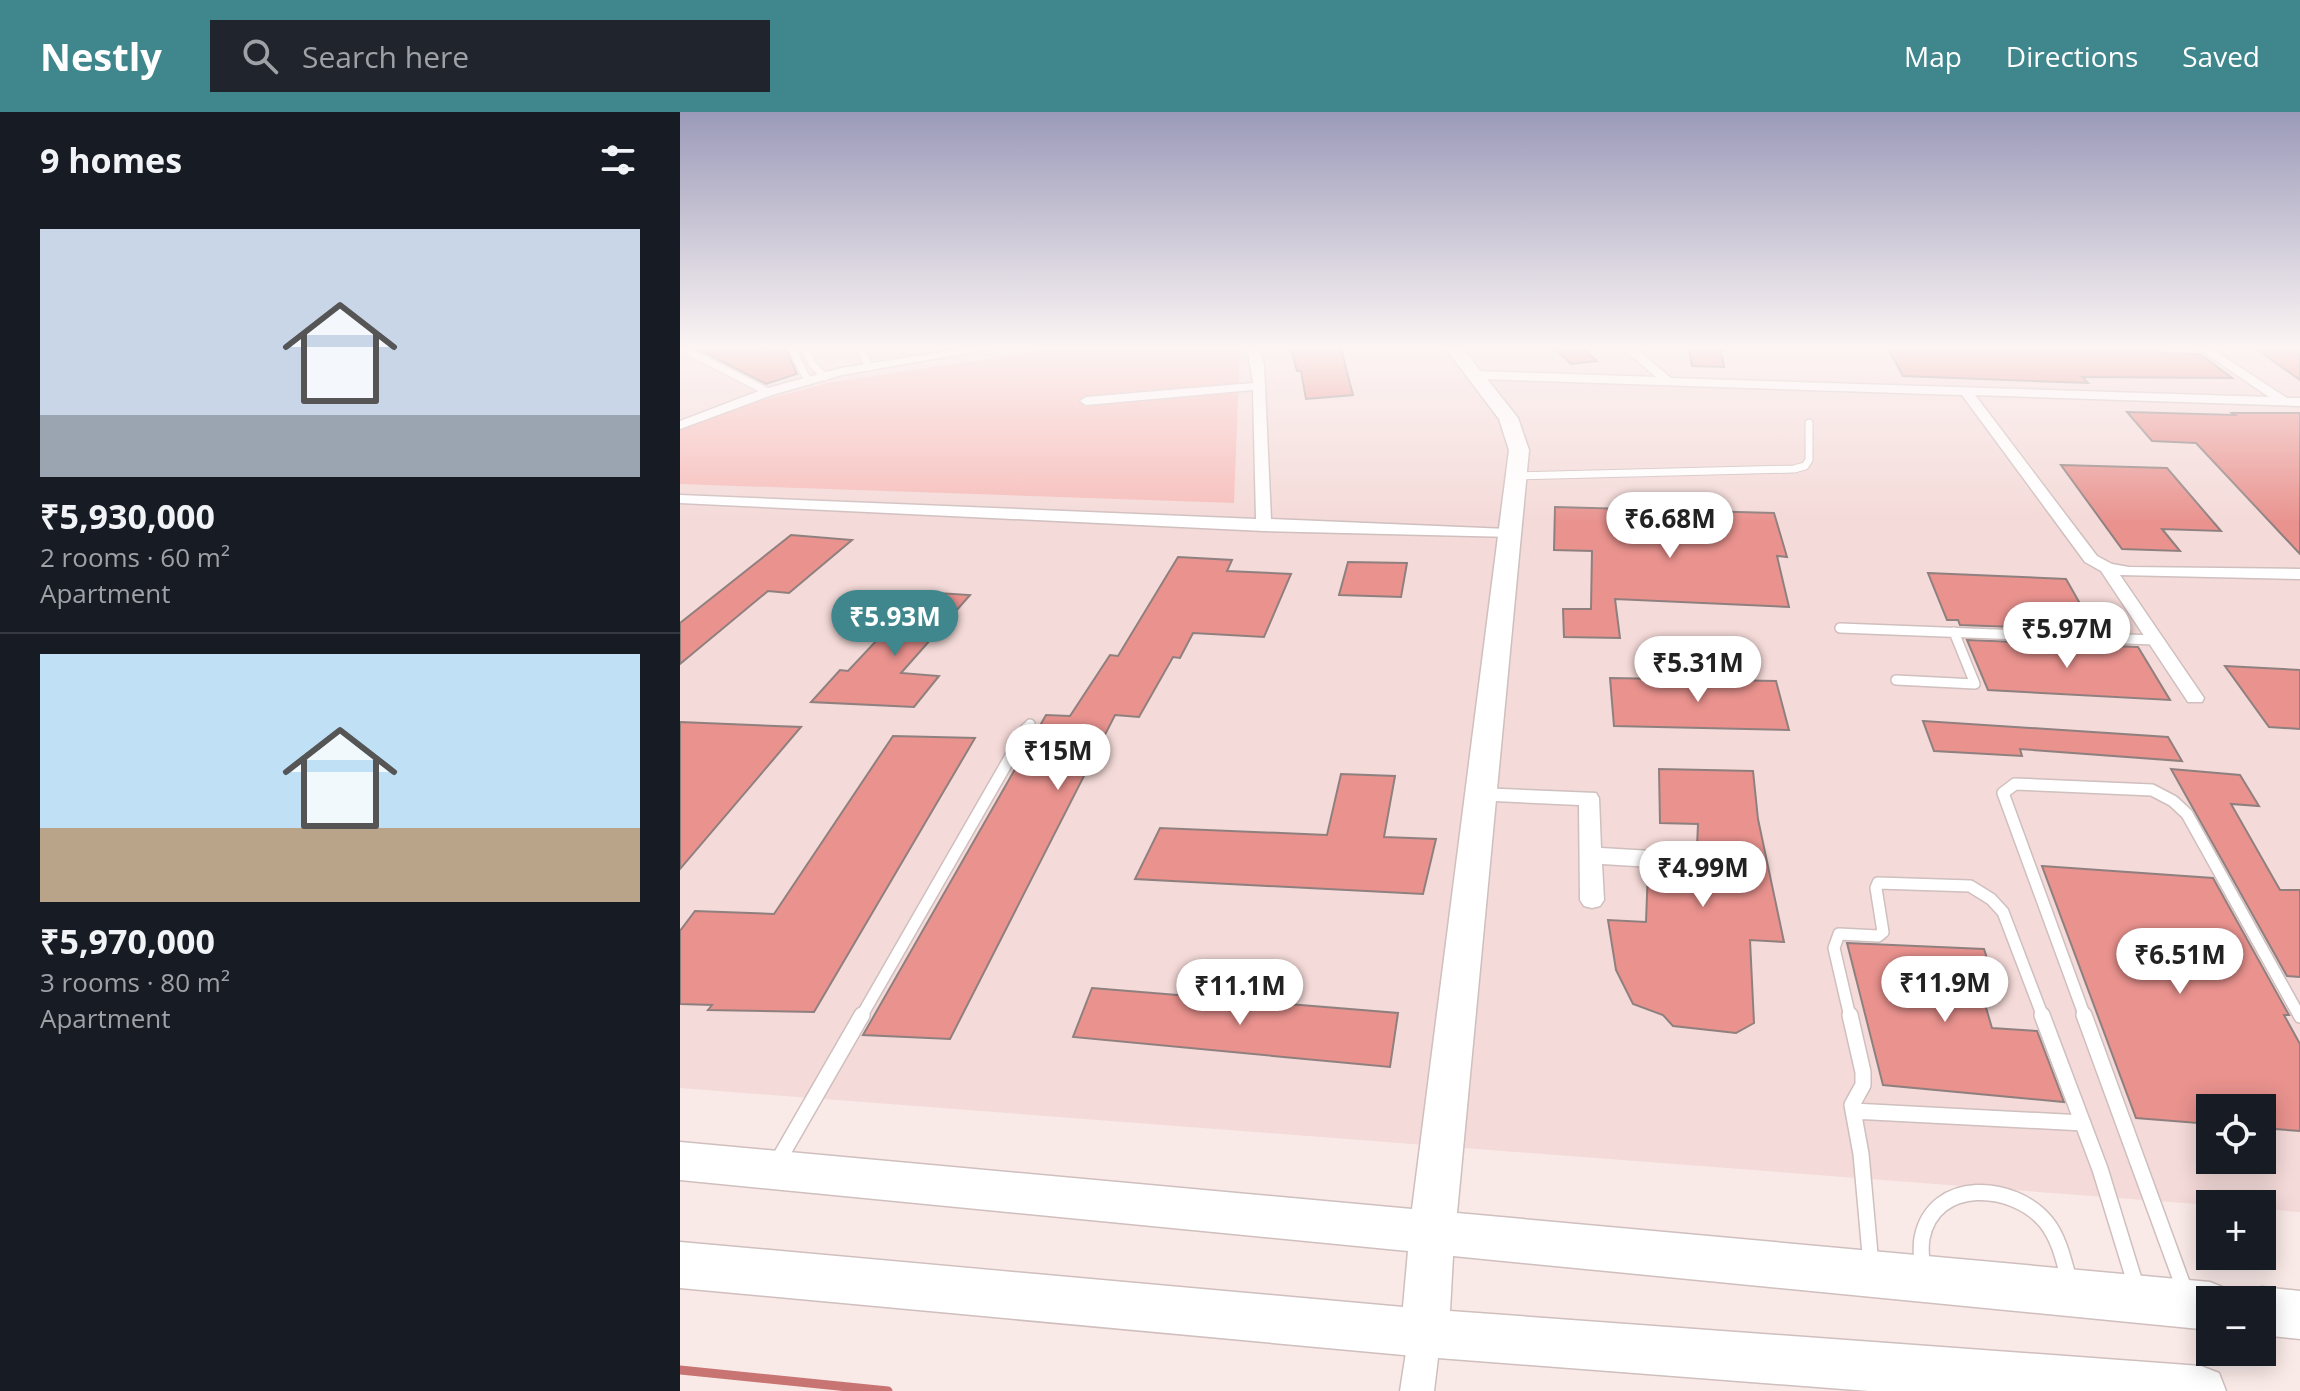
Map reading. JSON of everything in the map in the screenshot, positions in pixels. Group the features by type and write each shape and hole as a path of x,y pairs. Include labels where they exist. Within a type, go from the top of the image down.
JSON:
{"street":[{"path":"680,425 734,405"},
{"path":"1260,405 1264,526"},
{"path":"1417,1391 1519,450 1516,433 1497,405"},
{"path":"1976,405 2091,559 2107,568 2129,572 2300,574"},
{"path":"680,499 1508,534"},
{"path":"2107,568 2195,698"},
{"path":"1480,795 1589,798 1592,900"},
{"path":"1590,855 1652,859"},
{"path":"680,1161 2196,1305"},
{"path":"680,1265 1425,1333 2201,1391"},
{"path":"2276,1312 2300,1315"}],"lane":[{"path":"1515,476 1794,469 1805,466 1809,460 1809,423"},
{"path":"1840,628 2154,640"},
{"path":"1896,680 1975,684 1954,632"},
{"path":"773,1169 1030,724"},
{"path":"2196,1295 2003,793 2015,784 2035,783 2152,790 2173,801 2187,814 2300,1017"},
{"path":"1872,1274 1861,1154 1853,1111 1857,1093 1863,1085 1863,1072 1834,948 1835,940 1839,934 1878,936 1883,932 1876,888 1885,881 1970,886 1991,899 2003,912 2100,1169 2140,1300"},
{"path":"1853,1111 2083,1123"},
{"path":"1922,1279 1922,1236 1935,1209 1950,1197 1970,1190 1995,1191 2026,1204 2046,1222 2061,1250 2072,1293"}],"shaded area":[{"path":"680,405 2300,405 2300,1212 2276,1210 2276,1190 2196,1190 2196,1204 680,1088"},
{"path":"749,405 1238,405 1234,503 680,484 680,430"}],"building":[{"path":"2127,412 2300,413 2300,554 2196,443 2152,441"},
{"path":"2061,465 2167,468 2221,531 2162,529 2180,551 2122,549"},
{"path":"1555,507 1774,513 1787,557 1777,556 1789,607 1615,599 1620,638 1564,637 1563,609 1591,609 1592,551 1554,550"},
{"path":"791,535 852,540 789,593 768,591 680,664 680,623"},
{"path":"1178,557 1232,560 1227,571 1291,574 1264,637 1193,633 1180,658 1173,657 1139,717 1115,715 950,1039 863,1035 1046,715 1070,716 1110,655 1118,656"},
{"path":"1348,562 1407,563 1401,597 1339,595"},
{"path":"1928,573 2066,579 2095,630 1960,625 1958,620 1947,620"},
{"path":"922,592 970,595 901,673 939,676 914,707 811,702 840,670 848,671"},
{"path":"1967,640 2138,647 2170,700 1988,690"},
{"path":"2225,666 2300,670 2300,729 2269,727"},
{"path":"1610,678 1776,681 1789,730 1614,726"},
{"path":"1923,721 2168,737 2182,761 2020,749 2022,756 1934,751"},
{"path":"680,722 801,727 680,869"},
{"path":"893,736 975,738 814,1012 708,1010 712,1005 680,1004 680,931 695,911 774,914"},
{"path":"1659,769 1753,771 1758,819 1784,942 1750,940 1754,1023 1736,1033 1673,1026 1663,1015 1633,1004 1616,970 1608,920 1646,922 1648,870 1696,870 1698,824 1660,823"},
{"path":"2171,769 2240,775 2259,806 2231,804 2280,890 2300,890 2300,977 2287,976"},
{"path":"1341,774 1395,776 1384,837 1436,839 1423,894 1135,879 1160,828 1327,835"},
{"path":"2042,866 2213,878 2289,1015 2284,1015 2300,1044 2300,1131 2276,1129 2276,1094 2196,1094 2196,1123 2136,1118"},
{"path":"1847,943 1984,949 1999,995 1982,994 1992,1028 2037,1031 2064,1102 1883,1085"},
{"path":"1092,988 1398,1013 1390,1067 1073,1037"}],"waterway":[{"path":"680,1370 888,1391"}]}
